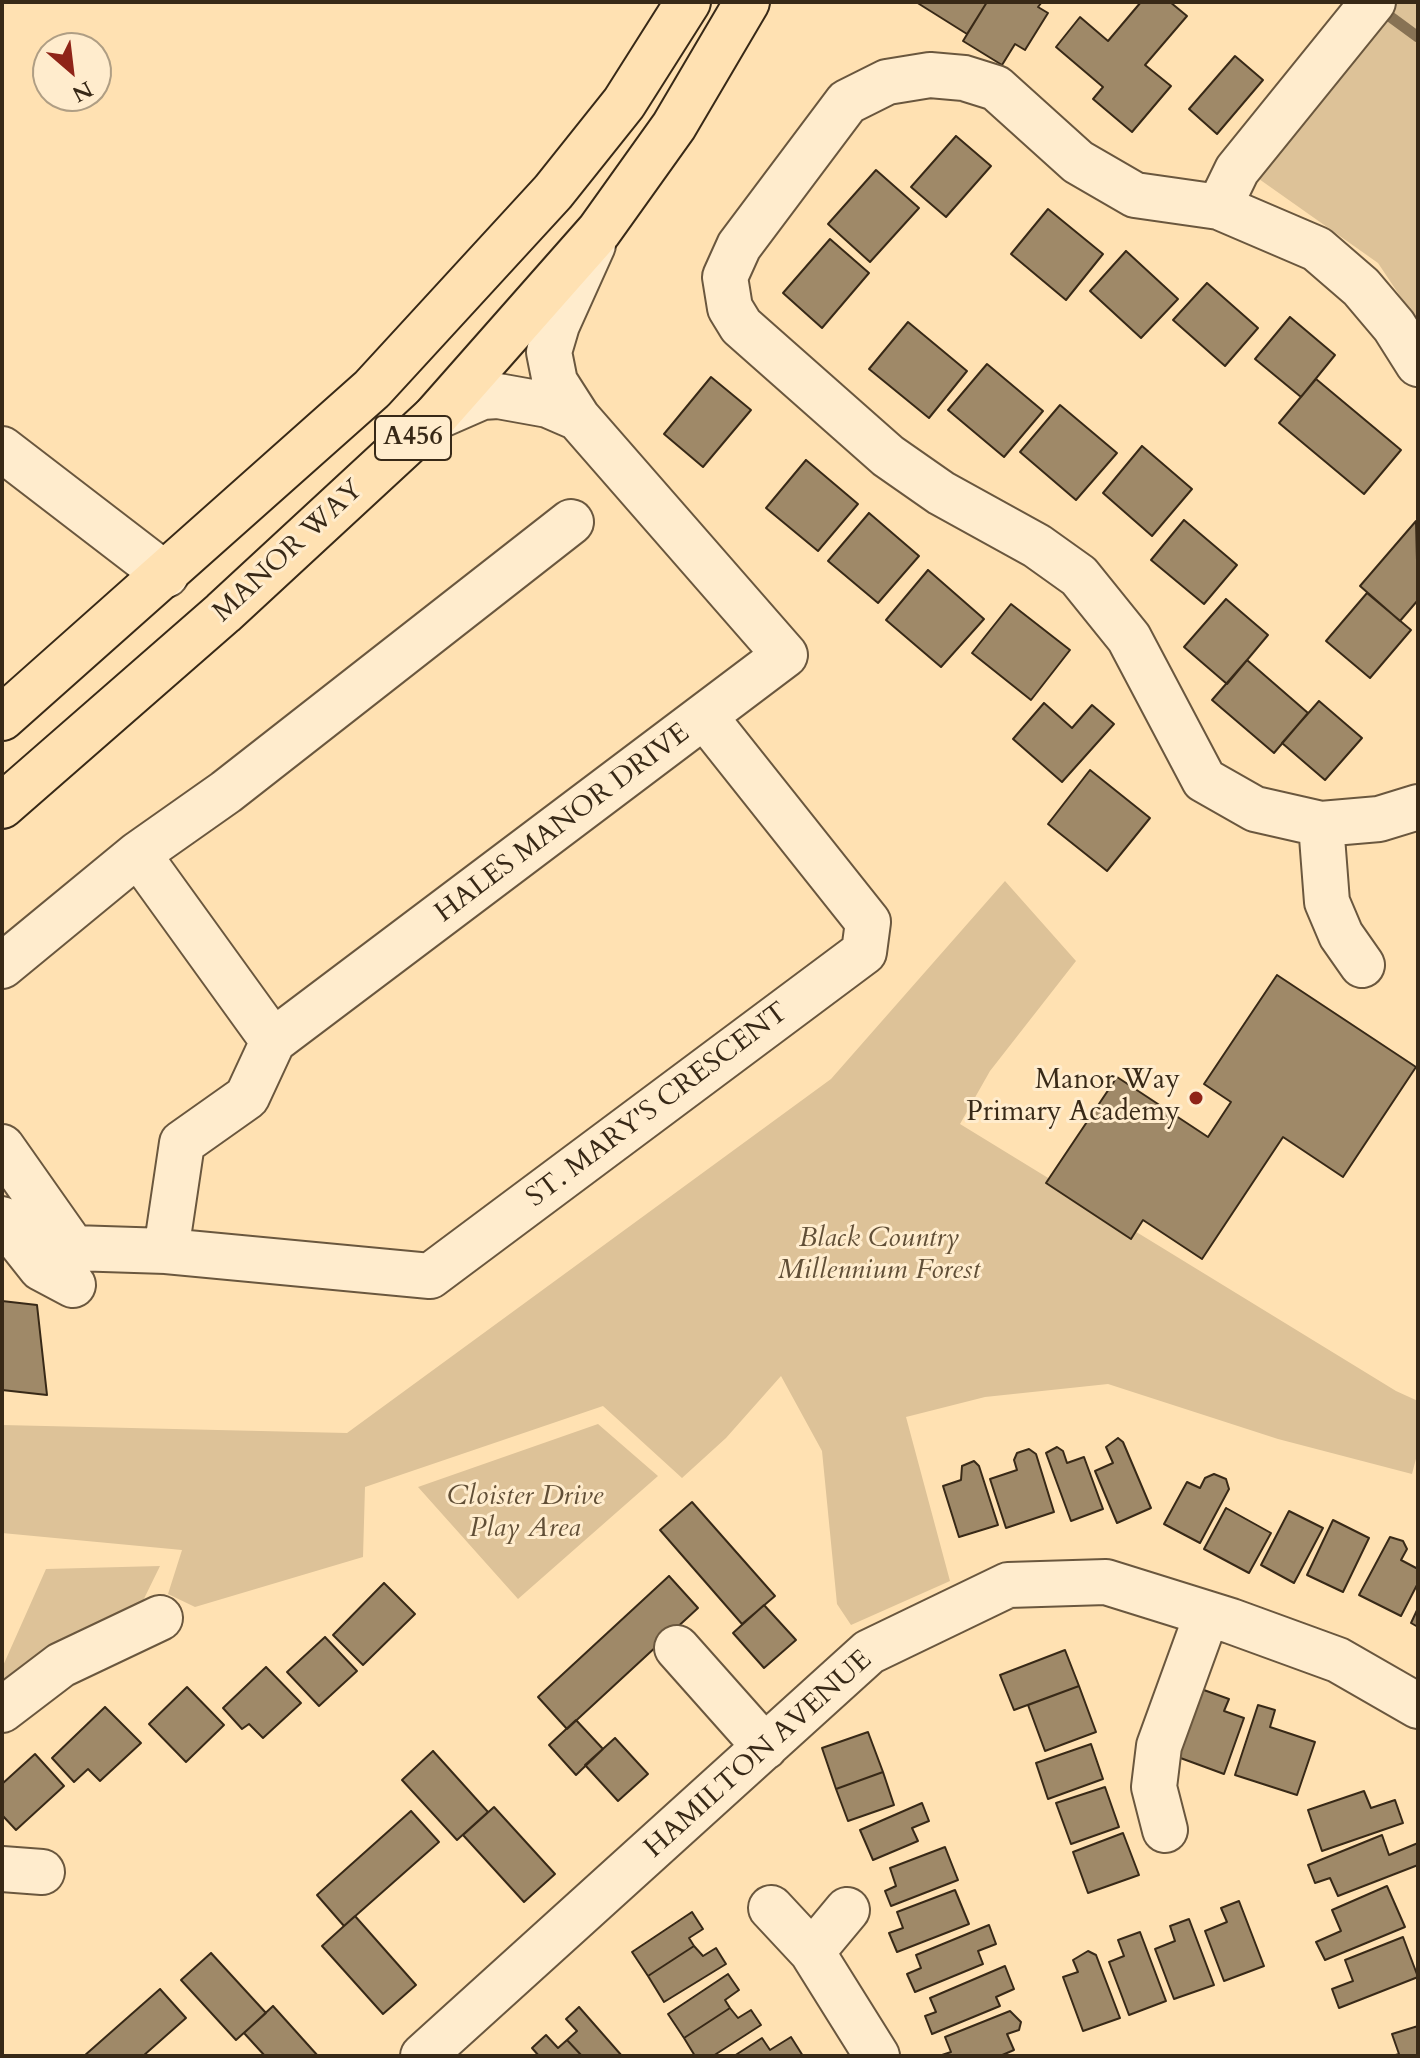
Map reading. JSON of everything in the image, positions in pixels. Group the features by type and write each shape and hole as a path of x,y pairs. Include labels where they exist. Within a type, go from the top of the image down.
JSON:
{"highway":[{"name":"A456","path":"2,718 372,389 532,215 624,103 688,2"},
{"name":"MANOR WAY","path":"2,806 223,613 434,418 599,231 674,126 747,2"}],"street":[{"path":"1219,207 1237,170 1367,9"},
{"path":"1418,364 1394,326 1361,287 1317,249 1219,207 1135,195 1078,162 996,88 964,78 930,75 887,82 847,102 739,246 725,277 730,308 741,326 888,456 941,493 1037,546 1079,576 1129,638 1204,780 1255,809 1321,824 1379,819 1418,807"},
{"name":"HALES MANOR DRIVE","path":"273,1041 785,655 578,418 555,382 549,352 557,325 599,231"},
{"name":"HALES MANOR DRIVE","path":"434,418 482,397 498,396 534,401 578,418"},
{"path":"2,449 166,575"},
{"path":"16,955 138,854 226,792 571,522"},
{"name":"ST. MARY'S CRESCENT","path":"2,1147 73,1248 166,1251 430,1276 864,952 868,922 705,717"},
{"path":"1321,824 1327,902 1341,935 1362,965"},
{"path":"138,854 273,1041 247,1097 182,1143 166,1251"},
{"path":"5,1229 41,1268 73,1285"},
{"name":"HAMILTON AVENUE","path":"423,2056 869,1652 1008,1585 1106,1582 1338,1660 1418,1706"},
{"path":"1165,1830 1154,1787 1159,1746 1207,1614"},
{"path":"2,1710 61,1665 160,1618"},
{"path":"677,1648 765,1747"},
{"path":"771,1908 812,1952 877,2056"},
{"path":"812,1952 847,1910"}],"green space":[{"path":"1391,2 1418,2 1418,323 1378,263 1259,179 1273,149"},
{"name":"Black Country Millennium Forest","path":"1005,881 1076,961 990,1071 960,1124 1396,1391 1418,1401 1418,1451 1412,1474 1278,1439 1108,1384 985,1397 906,1417 950,1581 851,1625 837,1604 822,1451 781,1376 726,1438 682,1478 603,1406 365,1487 363,1557 195,1607 168,1594 182,1550 2,1533 2,1425 347,1433 831,1079"},
{"name":"Cloister Drive Play Area","path":"598,1424 658,1476 518,1599 418,1487"},
{"path":"160,1566 139,1609 2,1683 2,1668 46,1569"}],"building":[{"path":"916,2 987,2 967,34"},
{"path":"987,2 1042,2 1038,7 1048,13 1025,50 1015,44 1002,65 963,41"},
{"path":"1141,2 1170,2 1187,16 1145,65 1171,86 1132,132 1093,99 1103,87 1056,47 1080,17 1108,41"},
{"path":"1235,56 1263,80 1217,134 1189,109"},
{"path":"956,136 991,166 946,217 911,187"},
{"path":"876,170 919,208 870,262 828,224"},
{"path":"1048,209 1103,254 1066,300 1011,254"},
{"path":"830,239 869,273 822,328 783,293"},
{"path":"1126,251 1178,299 1141,338 1090,291"},
{"path":"1207,283 1258,328 1225,366 1173,320"},
{"path":"1290,317 1335,355 1301,397 1255,359"},
{"path":"908,322 967,371 929,418 869,369"},
{"path":"987,364 1043,411 1004,457 948,410"},
{"path":"711,377 751,410 703,467 664,434"},
{"path":"1316,379 1401,450 1364,494 1279,423"},
{"path":"1060,405 1117,453 1076,500 1020,452"},
{"path":"1142,446 1192,489 1152,536 1103,493"},
{"path":"806,460 858,504 818,551 766,508"},
{"path":"869,513 919,556 878,603 828,561"},
{"path":"1184,520 1237,565 1204,604 1151,560"},
{"path":"1416,521 1418,600 1400,621 1360,586"},
{"path":"928,570 984,619 941,667 886,620"},
{"path":"1367,593 1411,630 1370,678 1326,641"},
{"path":"1226,599 1268,635 1227,684 1184,647"},
{"path":"1011,604 1070,650 1031,700 972,653"},
{"path":"1247,660 1308,713 1274,753 1212,700"},
{"path":"1319,701 1362,738 1325,780 1282,743"},
{"path":"1044,703 1072,728 1092,705 1114,724 1062,782 1013,739"},
{"path":"1090,770 1150,818 1107,871 1048,824"},
{"path":"1277,975 1416,1067 1343,1177 1283,1137 1202,1259 1143,1220 1131,1239 1046,1183 1117,1077 1208,1137 1231,1102 1204,1084"},
{"path":"2,1301 37,1305 47,1395 2,1390"},
{"path":"1118,1438 1123,1442 1151,1508 1117,1523 1095,1471 1113,1463 1106,1447"},
{"path":"1057,1447 1063,1451 1067,1463 1084,1457 1103,1509 1071,1521 1046,1453"},
{"path":"1029,1449 1036,1454 1054,1512 1006,1528 990,1479 1017,1470 1014,1460 1017,1453"},
{"path":"974,1461 979,1466 998,1525 959,1537 943,1486 961,1480 962,1466"},
{"path":"1214,1474 1226,1479 1229,1489 1200,1543 1164,1524 1187,1482 1200,1488 1205,1478"},
{"path":"692,1502 775,1596 742,1624 660,1530"},
{"path":"1226,1508 1271,1533 1249,1573 1204,1549"},
{"path":"1289,1511 1323,1528 1294,1583 1261,1565"},
{"path":"1333,1520 1369,1538 1343,1592 1307,1575"},
{"path":"1390,1537 1403,1541 1407,1549 1401,1560 1418,1569 1418,1583 1401,1616 1359,1595"},
{"path":"669,1576 698,1608 567,1729 538,1697"},
{"path":"384,1583 415,1614 363,1665 333,1635"},
{"path":"764,1605 796,1640 764,1668 733,1633"},
{"path":"1418,1608 1418,1627 1411,1623"},
{"path":"325,1637 357,1671 319,1706 287,1672"},
{"path":"1065,1650 1079,1686 1014,1710 1000,1675"},
{"path":"266,1667 301,1703 263,1738 249,1724 242,1729 223,1708"},
{"path":"1079,1686 1096,1732 1045,1751 1028,1705"},
{"path":"187,1687 224,1725 186,1762 149,1724"},
{"path":"1201,1689 1229,1699 1224,1711 1244,1718 1224,1774 1175,1756"},
{"path":"1258,1705 1275,1710 1270,1727 1315,1742 1297,1795 1235,1775"},
{"path":"105,1707 141,1743 100,1781 88,1769 74,1782 52,1758"},
{"path":"576,1720 603,1749 576,1775 549,1745"},
{"path":"868,1732 883,1772 836,1789 822,1748"},
{"path":"615,1738 648,1774 618,1801 585,1765"},
{"path":"1091,1744 1103,1779 1048,1799 1036,1763"},
{"path":"433,1751 488,1812 457,1840 402,1780"},
{"path":"35,1754 64,1786 16,1830 2,1815 2,1784"},
{"path":"883,1772 894,1805 848,1821 836,1789"},
{"path":"1105,1787 1119,1827 1071,1844 1056,1803"},
{"path":"1364,1791 1371,1808 1395,1800 1403,1823 1322,1851 1308,1810"},
{"path":"922,1803 929,1821 912,1828 918,1841 873,1860 860,1830"},
{"path":"494,1807 555,1874 524,1902 463,1835"},
{"path":"411,1811 439,1842 344,1926 317,1895"},
{"path":"1123,1833 1139,1875 1088,1893 1073,1852"},
{"path":"1382,1835 1389,1855 1418,1843 1418,1865 1338,1896 1330,1878 1315,1883 1308,1865"},
{"path":"945,1847 958,1880 891,1906 885,1891 896,1886 890,1868"},
{"path":"1387,1886 1405,1927 1325,1960 1316,1942 1341,1931 1332,1910"},
{"path":"955,1890 969,1924 897,1952 889,1933 903,1928 897,1912"},
{"path":"1239,1901 1264,1966 1224,1981 1205,1931 1227,1922 1221,1908"},
{"path":"692,1912 703,1929 689,1938 694,1946 648,1976 632,1952"},
{"path":"355,1916 416,1985 383,2014 322,1946"},
{"path":"1189,1919 1214,1985 1174,1999 1155,1949 1175,1941 1170,1926"},
{"path":"989,1925 996,1944 978,1951 983,1964 915,1992 907,1974 921,1968 916,1955"},
{"path":"1140,1932 1166,2001 1129,2015 1109,1962 1124,1956 1118,1940"},
{"path":"1403,1937 1418,1977 1339,2008 1332,1989 1353,1981 1345,1960"},
{"path":"694,1946 703,1956 716,1948 726,1964 664,2002 648,1976"},
{"path":"1088,1951 1096,1955 1120,2018 1083,2031 1063,1977 1078,1972 1073,1960"},
{"path":"211,1953 266,2013 236,2040 181,1980"},
{"path":"1005,1966 1014,1989 996,1997 1000,2006 932,2034 925,2016 936,2012 930,1998"},
{"path":"728,1974 739,1990 725,2000 730,2008 684,2038 668,2014"},
{"path":"160,1989 186,2018 143,2056 84,2056"},
{"path":"273,2006 318,2056 265,2056 244,2033"},
{"path":"579,2007 622,2056 582,2056 567,2040 577,2031 566,2019"},
{"path":"730,2008 738,2018 751,2010 761,2025 713,2056 695,2056 684,2038"},
{"path":"1010,2011 1021,2022 1019,2030 1007,2034 1014,2050 1000,2056 939,2056 951,2052 945,2037"},
{"path":"1418,2026 1418,2056 1392,2056 1399,2054 1392,2034"},
{"path":"546,2035 558,2048 567,2040 582,2056 539,2056 532,2048"},
{"path":"791,2037 803,2056 734,2056 762,2038 770,2050"}],"waterway":[{"path":"1377,7 1418,37"}],"place":[{"name":"Manor Way Primary Academy","path":"1196,1098"}]}
